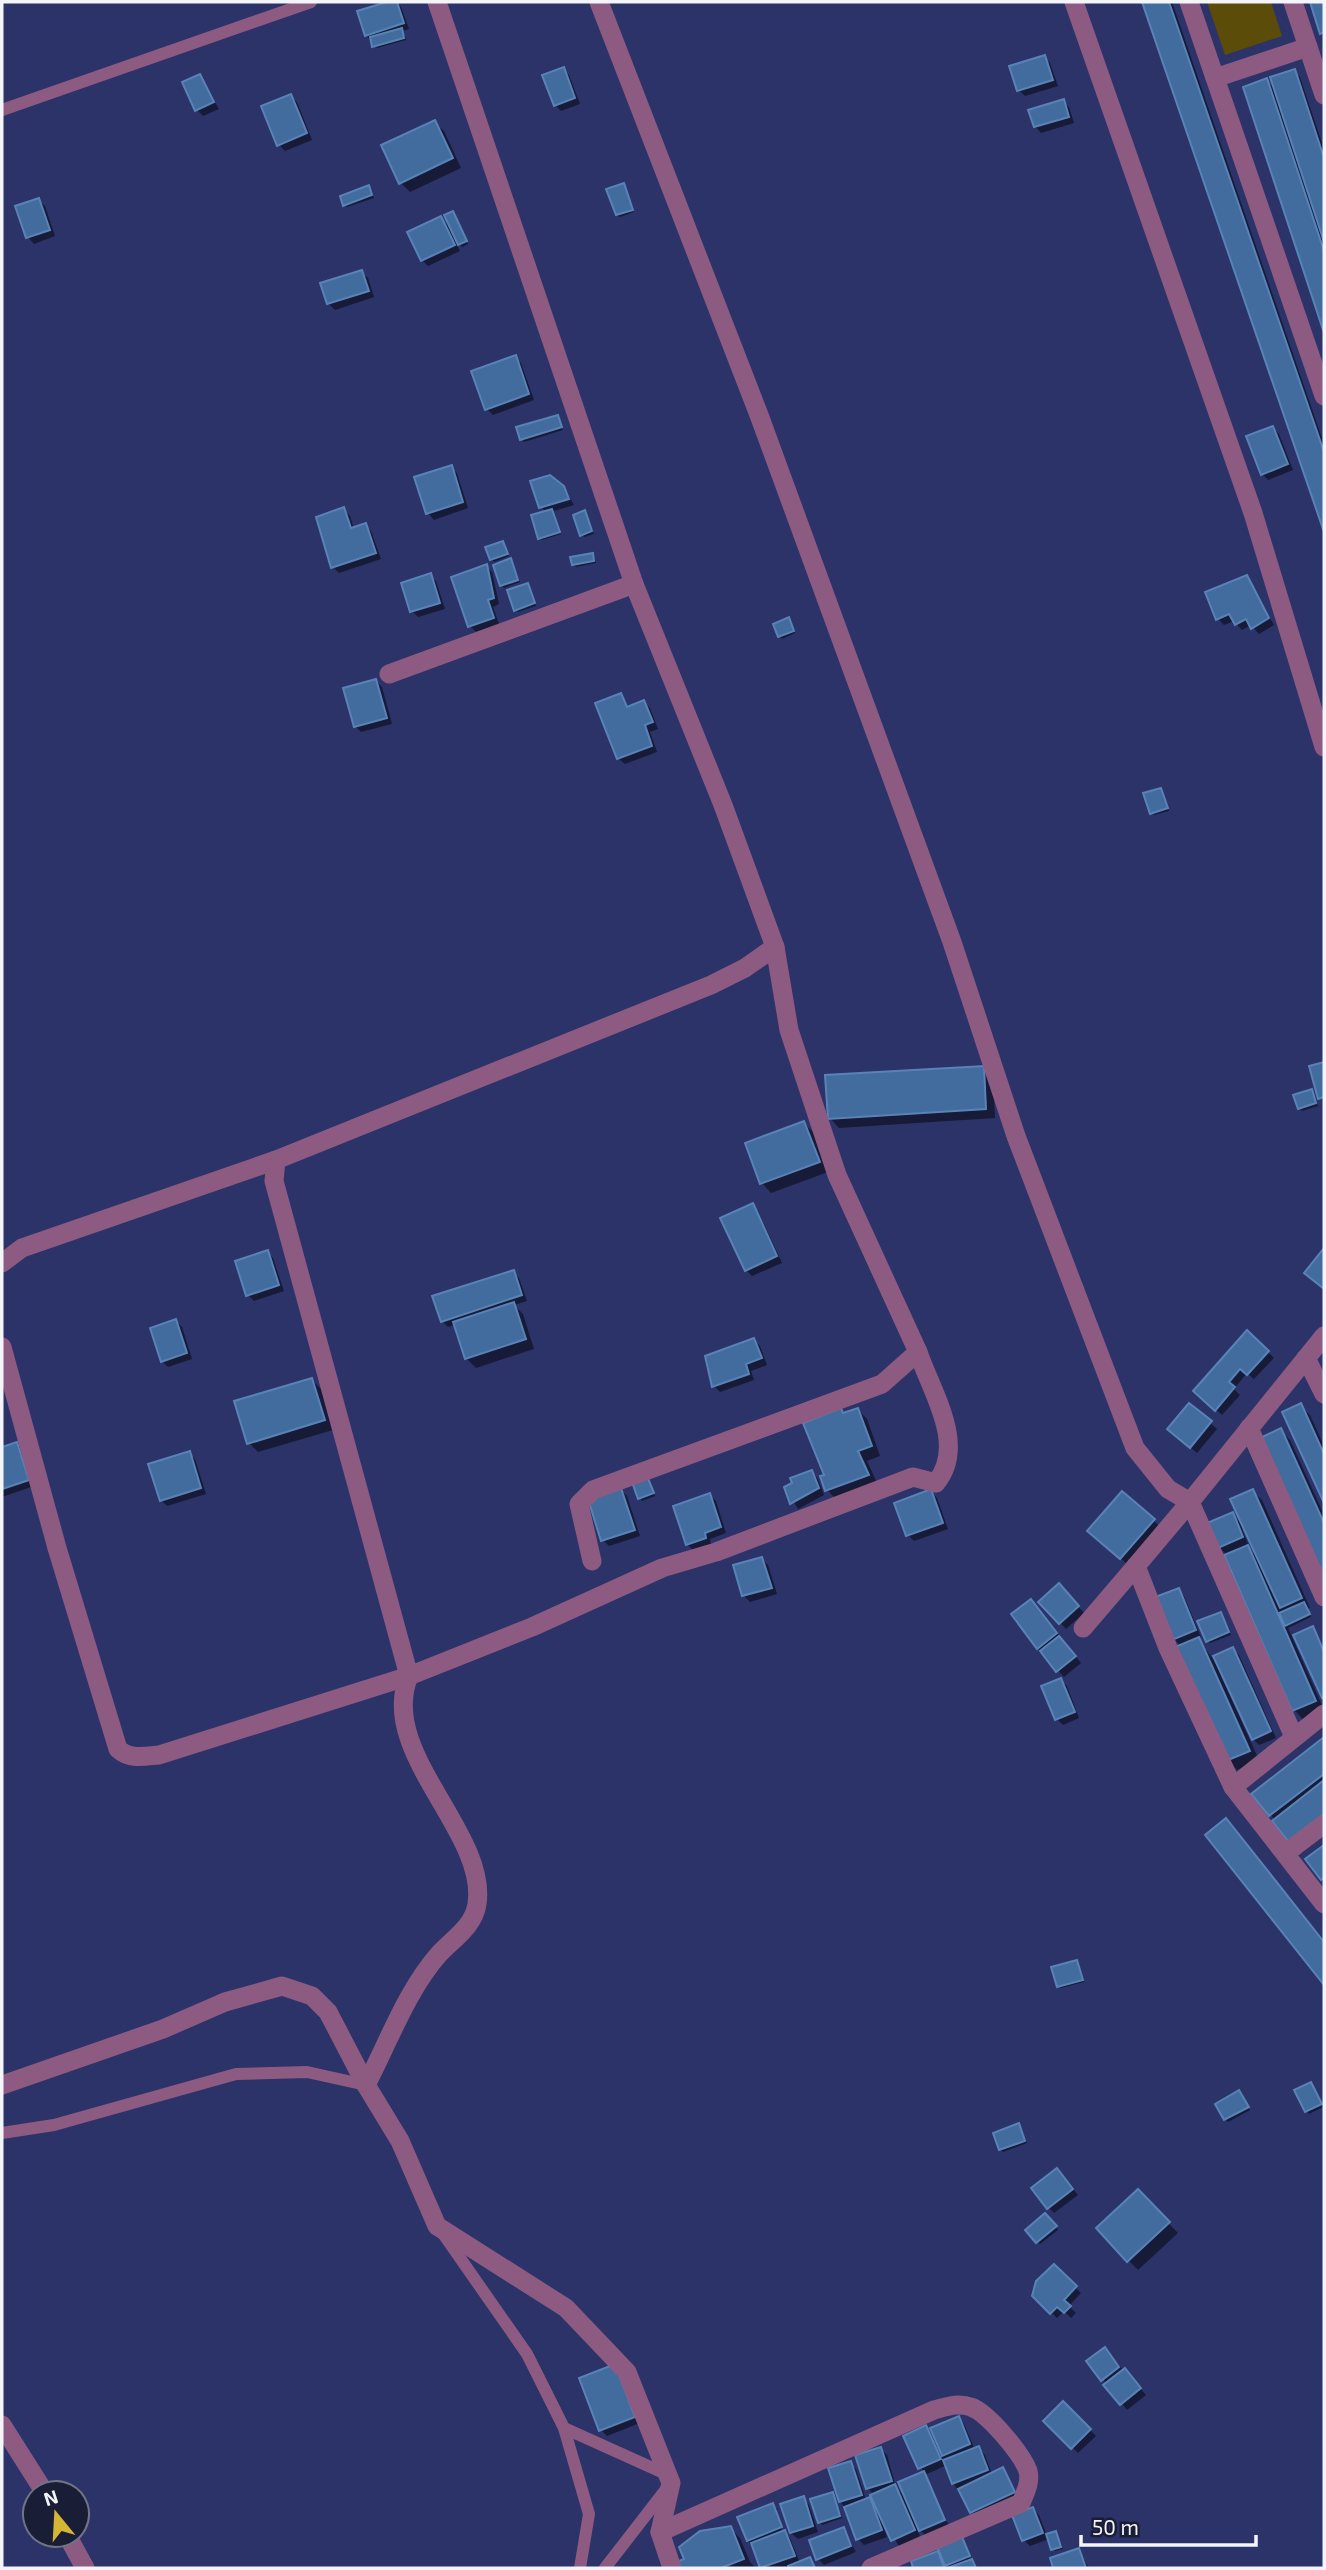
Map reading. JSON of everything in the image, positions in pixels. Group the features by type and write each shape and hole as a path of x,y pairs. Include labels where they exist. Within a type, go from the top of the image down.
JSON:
{"street":[{"path":"2,1348 96,1679 118,1749 124,1755 159,1755 409,1676 532,1627 662,1568 716,1552 913,1477 936,1483 945,1471 951,1444 918,1352 837,1175 789,1030 775,947 723,805 634,584 437,2"},
{"path":"599,2 759,415 947,929 1016,1136 1135,1448 1168,1489 1190,1502 1294,1737"},
{"path":"1074,2 1253,513 1324,747"},
{"path":"1189,2 1324,396"},
{"path":"1293,2 1324,95"},
{"path":"1215,78 1308,47"},
{"path":"389,674 634,584"},
{"path":"2,1263 22,1248 276,1160 711,985 745,968 775,947"},
{"path":"276,1160 274,1181 409,1676 401,1694 407,1730 421,1766 475,1872 478,1902 469,1925 437,1956 421,1980 366,2085"},
{"path":"1083,1628 1190,1502 1324,1335"},
{"path":"593,1561 579,1504 593,1490 882,1384 918,1352"},
{"path":"1306,1358 1324,1394"},
{"path":"1249,1429 1324,1597"},
{"path":"1136,1566 1173,1660 1233,1787 1324,1903"},
{"path":"1233,1787 1324,1714"},
{"path":"1286,1853 1324,1824"},
{"path":"2,2085 163,2029 225,2002 282,1986 312,1996 328,2011 366,2085 400,2141 438,2226 566,2308 627,2372 668,2479 660,2532 672,2568"},
{"path":"660,2532 934,2410 954,2404 970,2407 985,2416 1005,2438 1028,2471 1027,2488 1021,2503 871,2568"},
{"path":"2,2425 36,2479"},
{"path":"75,2549 85,2568"}],"lane":[{"path":"2,110 312,2"},
{"path":"2,2133 54,2125 236,2074 307,2072 366,2085"},
{"path":"438,2226 527,2354 564,2428 589,2514 580,2568"},
{"path":"564,2428 668,2479 605,2568"}],"shaded area":[{"path":"1207,2 1271,2 1282,36 1225,55"}],"building":[{"path":"387,2 397,2 404,23 365,36 357,11"},
{"path":"1142,2 1169,2 1324,452 1324,532"},
{"path":"1310,2 1324,2 1324,32 1320,34"},
{"path":"402,28 404,38 372,47 370,37"},
{"path":"1045,55 1053,80 1017,91 1009,66"},
{"path":"564,67 575,98 554,106 542,75"},
{"path":"1295,69 1324,158 1324,242 1270,77"},
{"path":"200,74 214,102 195,111 182,82"},
{"path":"1267,78 1324,251 1324,333 1243,87"},
{"path":"291,94 307,133 277,146 261,106"},
{"path":"1064,99 1069,117 1034,127 1028,110"},
{"path":"435,120 453,158 399,184 381,145"},
{"path":"624,183 633,210 616,215 606,189"},
{"path":"369,185 372,195 343,206 340,196"},
{"path":"39,198 50,230 26,238 15,206"},
{"path":"453,211 467,241 458,245 444,215"},
{"path":"441,216 455,245 421,261 407,232"},
{"path":"362,270 369,291 327,304 320,283"},
{"path":"516,355 529,394 485,410 471,371"},
{"path":"558,415 562,427 520,440 516,427"},
{"path":"1273,426 1288,464 1261,475 1246,436"},
{"path":"452,465 463,502 426,514 414,477"},
{"path":"550,475 564,486 569,499 539,508 530,481"},
{"path":"344,507 351,528 366,523 376,553 331,568 316,517"},
{"path":"552,509 560,532 538,539 531,515"},
{"path":"585,510 592,531 580,536 573,515"},
{"path":"503,541 508,554 490,560 485,547"},
{"path":"593,553 594,561 572,565 570,557"},
{"path":"511,558 518,580 500,586 493,565"},
{"path":"487,564 494,598 488,600 494,618 468,627 451,577"},
{"path":"431,573 440,603 410,612 401,583"},
{"path":"1247,575 1269,618 1251,629 1246,619 1235,625 1229,614 1216,620 1205,592"},
{"path":"528,583 535,603 514,611 507,590"},
{"path":"789,617 794,631 778,637 773,624"},
{"path":"376,679 387,718 354,727 343,688"},
{"path":"621,693 627,707 644,700 653,722 645,725 652,746 617,759 595,703"},
{"path":"1161,788 1168,808 1150,814 1143,793"},
{"path":"1324,1062 1324,1097 1318,1099 1309,1066"},
{"path":"984,1066 986,1109 828,1119 825,1075"},
{"path":"1312,1089 1316,1103 1298,1109 1293,1095"},
{"path":"804,1121 820,1162 760,1184 745,1143"},
{"path":"753,1203 777,1256 745,1271 720,1218"},
{"path":"1324,1248 1324,1289 1304,1273"},
{"path":"268,1250 279,1285 246,1296 235,1261"},
{"path":"514,1270 522,1295 441,1322 432,1296"},
{"path":"514,1302 526,1339 465,1359 453,1322"},
{"path":"176,1319 187,1353 161,1362 150,1328"},
{"path":"1247,1330 1269,1351 1247,1375 1240,1369 1229,1382 1235,1387 1215,1411 1193,1391"},
{"path":"754,1338 762,1358 746,1364 749,1374 712,1387 705,1356"},
{"path":"312,1378 325,1420 247,1444 234,1401"},
{"path":"1189,1403 1212,1421 1190,1448 1167,1429"},
{"path":"1301,1403 1324,1454 1324,1503 1282,1412"},
{"path":"841,1408 843,1413 858,1408 872,1446 858,1451 869,1475 825,1491 820,1476 824,1475 803,1423"},
{"path":"1281,1428 1324,1523 1324,1578 1260,1438"},
{"path":"17,1442 29,1480 2,1489 2,1447"},
{"path":"190,1451 201,1488 160,1501 148,1464"},
{"path":"812,1470 819,1488 790,1504 784,1487 792,1483 790,1478"},
{"path":"647,1476 654,1493 638,1499 632,1482"},
{"path":"621,1488 635,1530 601,1541 588,1499"},
{"path":"931,1489 943,1523 906,1536 894,1503"},
{"path":"1253,1489 1302,1598 1280,1608 1230,1499"},
{"path":"1122,1491 1155,1519 1120,1559 1087,1531"},
{"path":"710,1493 721,1527 705,1533 706,1538 686,1545 673,1506"},
{"path":"1233,1512 1243,1537 1218,1548 1207,1523"},
{"path":"1248,1545 1316,1701 1292,1711 1224,1555"},
{"path":"762,1557 772,1588 742,1596 733,1565"},
{"path":"1059,1583 1079,1606 1059,1624 1038,1602"},
{"path":"1179,1588 1196,1630 1172,1640 1155,1597"},
{"path":"1031,1599 1057,1633 1037,1649 1011,1614"},
{"path":"1304,1602 1310,1614 1285,1626 1279,1613"},
{"path":"1221,1612 1229,1632 1206,1642 1197,1621"},
{"path":"1313,1626 1324,1652 1322,1698 1293,1635"},
{"path":"1059,1636 1076,1656 1056,1672 1040,1651"},
{"path":"1199,1637 1250,1751 1226,1761 1175,1647"},
{"path":"1233,1647 1271,1731 1252,1740 1213,1656"},
{"path":"1061,1678 1075,1712 1055,1720 1041,1686"},
{"path":"1324,1737 1324,1774 1269,1816 1251,1794"},
{"path":"1324,1780 1324,1814 1288,1841 1272,1821"},
{"path":"1226,1818 1324,1942 1324,1985 1205,1835"},
{"path":"1324,1845 1324,1877 1321,1880 1305,1859"},
{"path":"1077,1960 1083,1980 1057,1987 1051,1967"},
{"path":"1311,2082 1322,2104 1305,2112 1294,2090"},
{"path":"1239,2090 1249,2107 1224,2120 1215,2104"},
{"path":"1019,2123 1025,2141 999,2150 993,2133"},
{"path":"1057,2168 1073,2189 1047,2209 1031,2188"},
{"path":"1138,2189 1170,2222 1127,2262 1096,2228"},
{"path":"1045,2213 1057,2226 1036,2243 1025,2230"},
{"path":"1054,2264 1077,2286 1064,2300 1071,2306 1064,2313 1057,2307 1050,2314 1032,2296 1036,2281"},
{"path":"1105,2347 1119,2367 1101,2381 1086,2361"},
{"path":"615,2364 635,2417 599,2431 579,2378"},
{"path":"1125,2368 1141,2388 1120,2405 1103,2385"},
{"path":"1063,2401 1091,2429 1071,2449 1043,2421"},
{"path":"959,2416 970,2444 942,2456 930,2428"},
{"path":"926,2425 941,2459 918,2469 903,2436"},
{"path":"979,2446 988,2470 952,2484 943,2460"},
{"path":"881,2447 892,2481 866,2489 855,2455"},
{"path":"851,2461 862,2495 839,2502 828,2468"},
{"path":"1003,2467 1015,2492 970,2513 958,2489"},
{"path":"924,2471 945,2520 919,2531 898,2482"},
{"path":"895,2484 915,2530 891,2541 870,2495"},
{"path":"833,2492 840,2516 818,2523 810,2499"},
{"path":"804,2496 813,2526 790,2533 780,2504"},
{"path":"870,2497 882,2530 856,2540 844,2507"},
{"path":"773,2503 782,2527 747,2541 737,2517"},
{"path":"1033,2507 1043,2533 1022,2541 1012,2515"},
{"path":"731,2526 744,2559 721,2568 676,2568 674,2563 684,2559 679,2547 700,2531"},
{"path":"844,2527 851,2546 816,2560 809,2540"},
{"path":"785,2530 795,2556 760,2568 751,2543"},
{"path":"1056,2531 1061,2547 1051,2550 1046,2534"},
{"path":"962,2537 970,2556 945,2566 937,2547"},
{"path":"1079,2548 1086,2568 1053,2568 1050,2558"},
{"path":"938,2551 944,2568 913,2568 911,2561"},
{"path":"810,2557 815,2568 788,2568 788,2566"},
{"path":"972,2559 976,2568 947,2568"}]}
